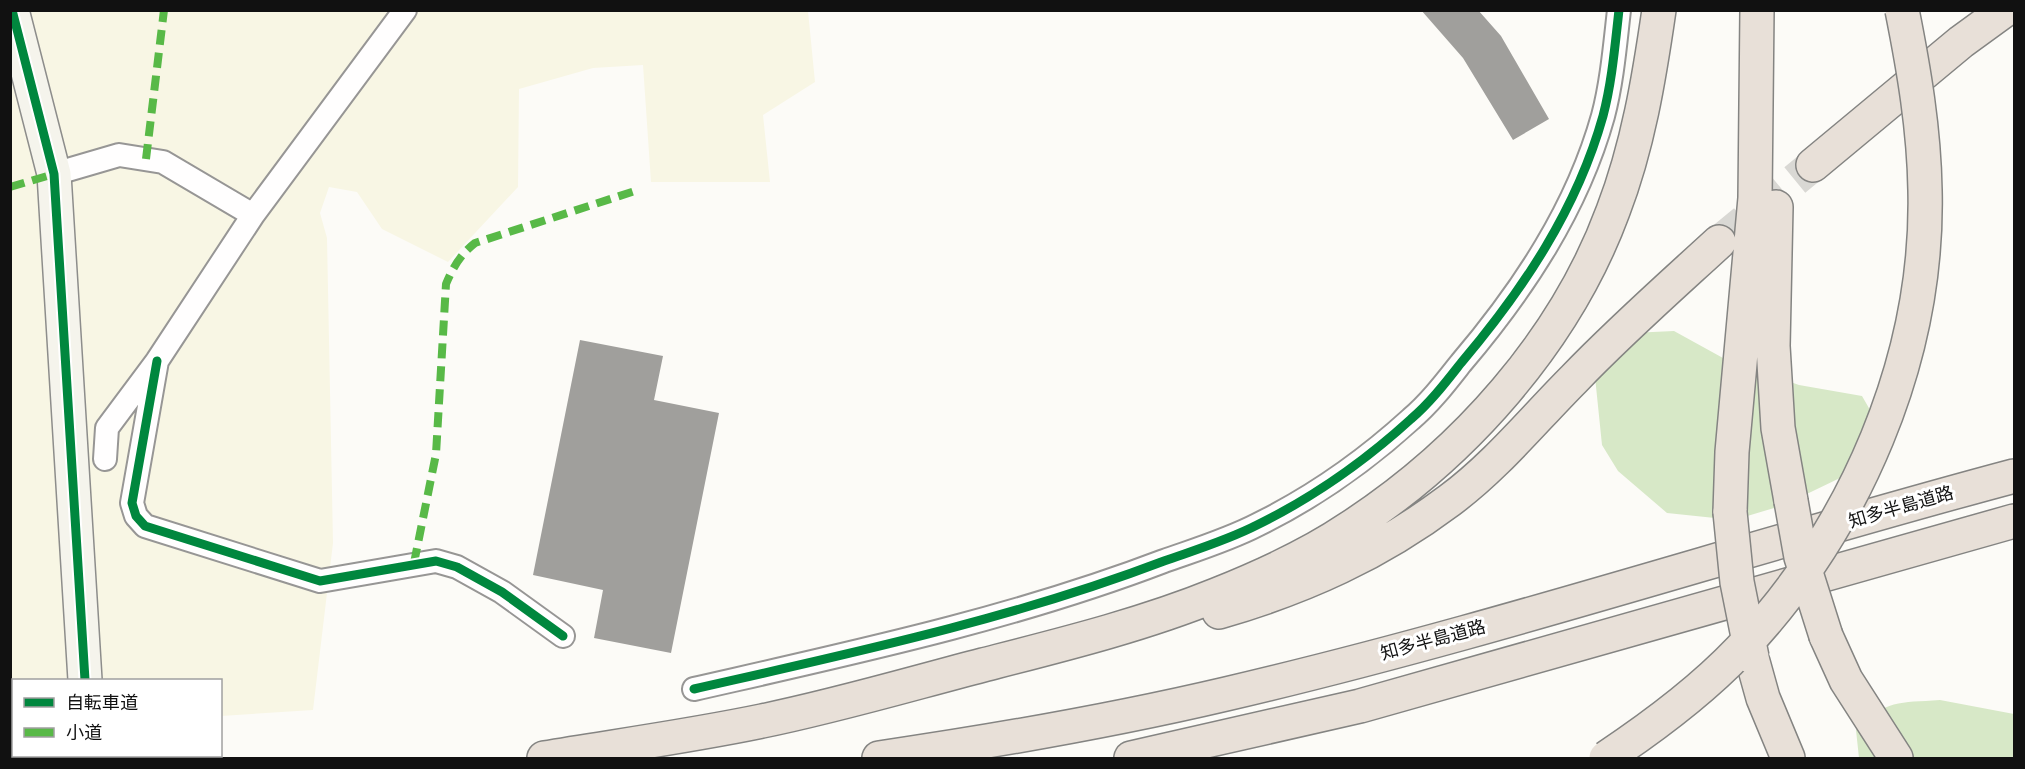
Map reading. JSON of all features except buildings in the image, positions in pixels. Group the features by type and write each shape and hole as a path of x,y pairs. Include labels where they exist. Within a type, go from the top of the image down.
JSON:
{"highway":[{"path":"544,759 763,721 1114,629 1214,596 1292,561 1348,530 1445,454 1485,415 1557,321 1586,271 1612,214 1634,148 1648,83 1659,10"},
{"path":"1757,10 1755,198 1732,452 1730,512 1737,582 1753,662 1763,698 1788,759"},
{"path":"1778,10 1779,123 1773,346 1778,428 1801,556 1826,636 1846,680 1896,759"},
{"path":"1606,759 1698,691 1740,651 1779,606 1818,551 1854,490 1874,447 1905,356 1917,300 1926,193 1918,95 1902,10"},
{"path":"1813,165 1961,42 2005,10"},
{"path":"1020,655 1158,626 1273,597 1321,578 1369,554 1452,499 1484,471 1618,334 1719,242"},
{"name":"知多半島道路","path":"879,759 998,740 1226,694 1475,629 2014,476"},
{"path":"1131,759 1360,706 2003,524"}],"street":[{"path":"12,10 54,174 85,679"},
{"path":"105,459 106,428 157,361 253,215 405,10"},
{"path":"694,689 878,647 1060,597 1127,576 1256,525 1317,490 1366,456 1413,417 1496,322 1534,267 1564,216 1603,116 1619,10"},
{"path":"54,174 119,155 163,162 253,215"},
{"path":"157,361 132,503 135,516 145,526 320,580 436,561 457,567 502,592 563,636"}],"shaded area":[{"path":"10,11 808,11 815,82 763,115 770,182 651,182 643,65 593,68 519,89 518,187 448,262 382,229 357,192 329,187 320,213 327,238 333,543 313,710 222,716 222,679 12,679 11,745"}],"green space":[{"path":"1674,331 1723,358 1799,385 1862,396 1881,429 1869,464 1784,505 1734,520 1667,513 1618,471 1602,445 1594,367 1631,333"},
{"path":"1940,700 2014,714 2014,758 1859,758 1856,730 1876,713 1894,704"}],"tunnel":[{"path":"1719,242 1813,165"}],"marked path":[{"path":"146,159 164,10"},
{"path":"10,187 54,174"},
{"path":"414,563 436,454 446,284 455,266 475,243 635,191"}],"cycle path":[{"path":"12,10 54,174 85,679"},
{"path":"694,689 931,633 1107,582 1246,530 1298,503 1357,463 1411,419 1438,392 1506,307 1546,247 1579,184 1603,116 1611,77 1619,10"},
{"path":"157,361 132,503 136,516 145,526 320,581 436,561 457,567 502,592 563,636"}]}
